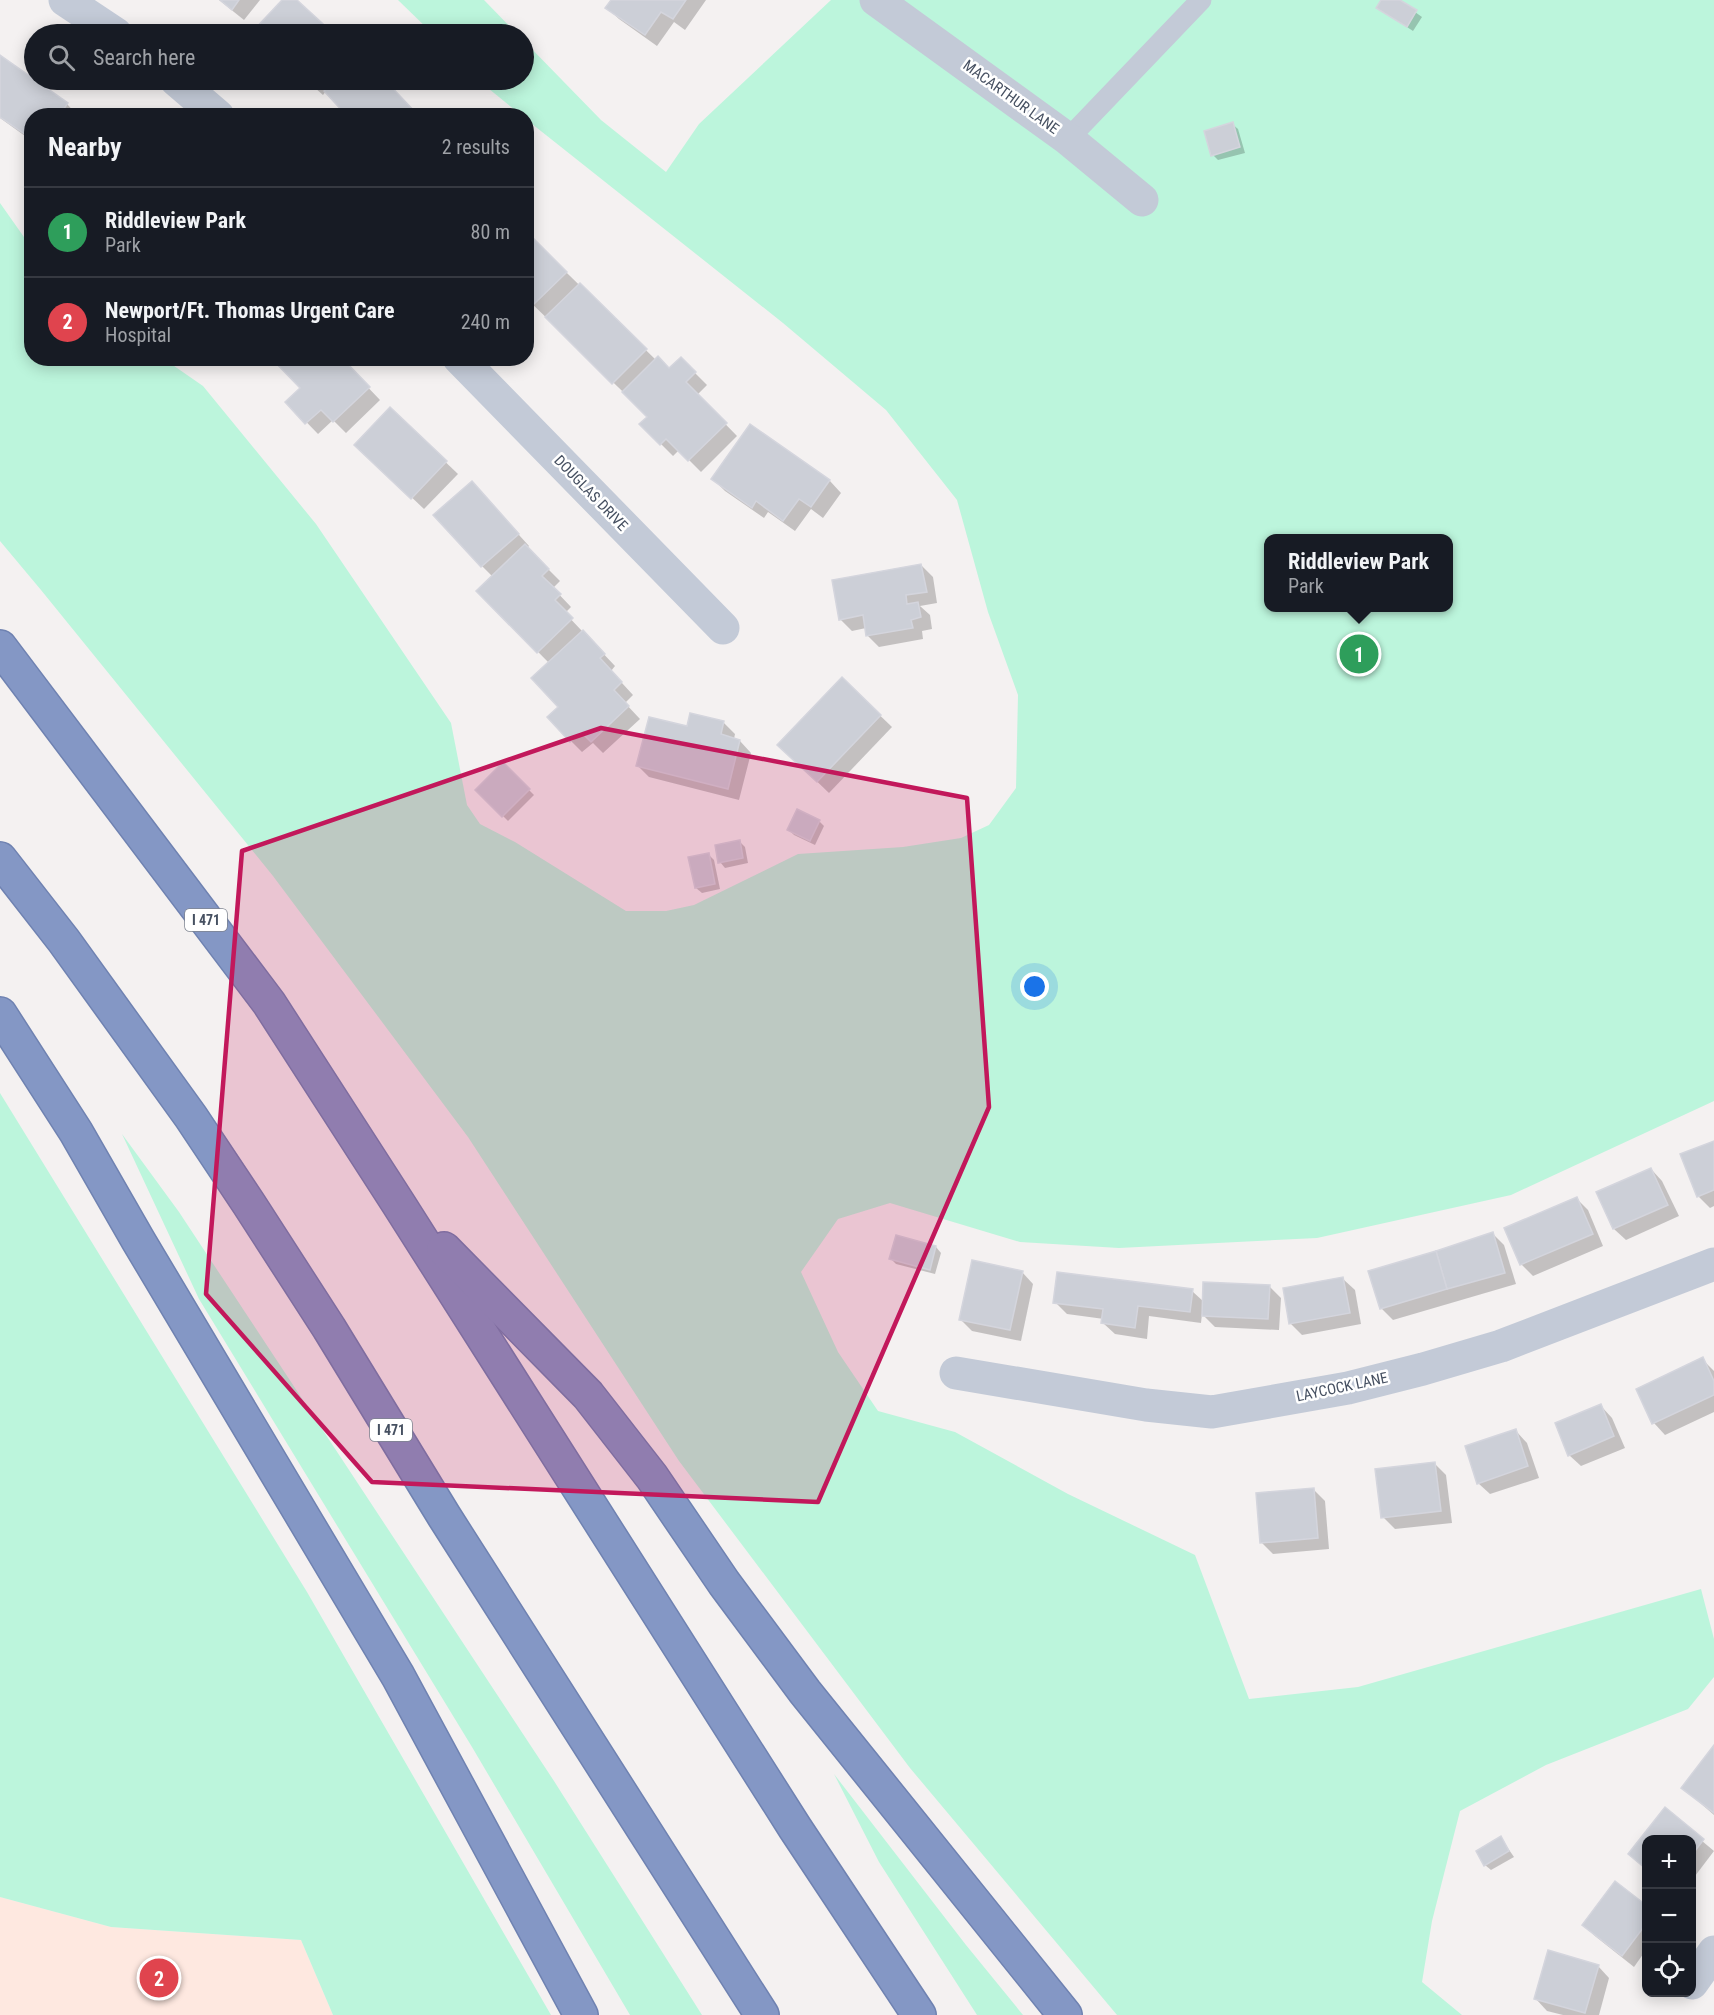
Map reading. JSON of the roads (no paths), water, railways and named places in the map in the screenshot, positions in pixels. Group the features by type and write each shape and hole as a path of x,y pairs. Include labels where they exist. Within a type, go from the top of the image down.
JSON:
{"highway":[{"name":"I 471","path":"0,647 269,1003 776,1799 919,2015"},
{"name":"I 471","path":"0,859 64,941 249,1203 329,1328 444,1516 762,2015"},
{"path":"0,1014 76,1132 398,1676 581,2015"},
{"path":"398,1203 588,1395 652,1477 724,1583 805,1692 1065,2015"},
{"path":"551,1959 590,2015"}],"street":[{"path":"65,0 101,24"},
{"name":"MACARTHUR LANE","path":"876,0 1068,139 1142,200"},
{"path":"188,90 209,108"},
{"name":"DOUGLAS DRIVE","path":"467,366 723,628"},
{"name":"LAYCOCK LANE","path":"956,1373 1146,1406 1212,1412 1348,1388 1423,1369 1501,1346 1714,1264"},
{"path":"1696,1977 1714,1952"}],"lane":[{"path":"1068,139 1201,0"}],"place":[{"name":"Riddleview Park","path":"1359,654"},
{"name":"Newport/Ft. Thomas Urgent Care","path":"159,1978"}]}
